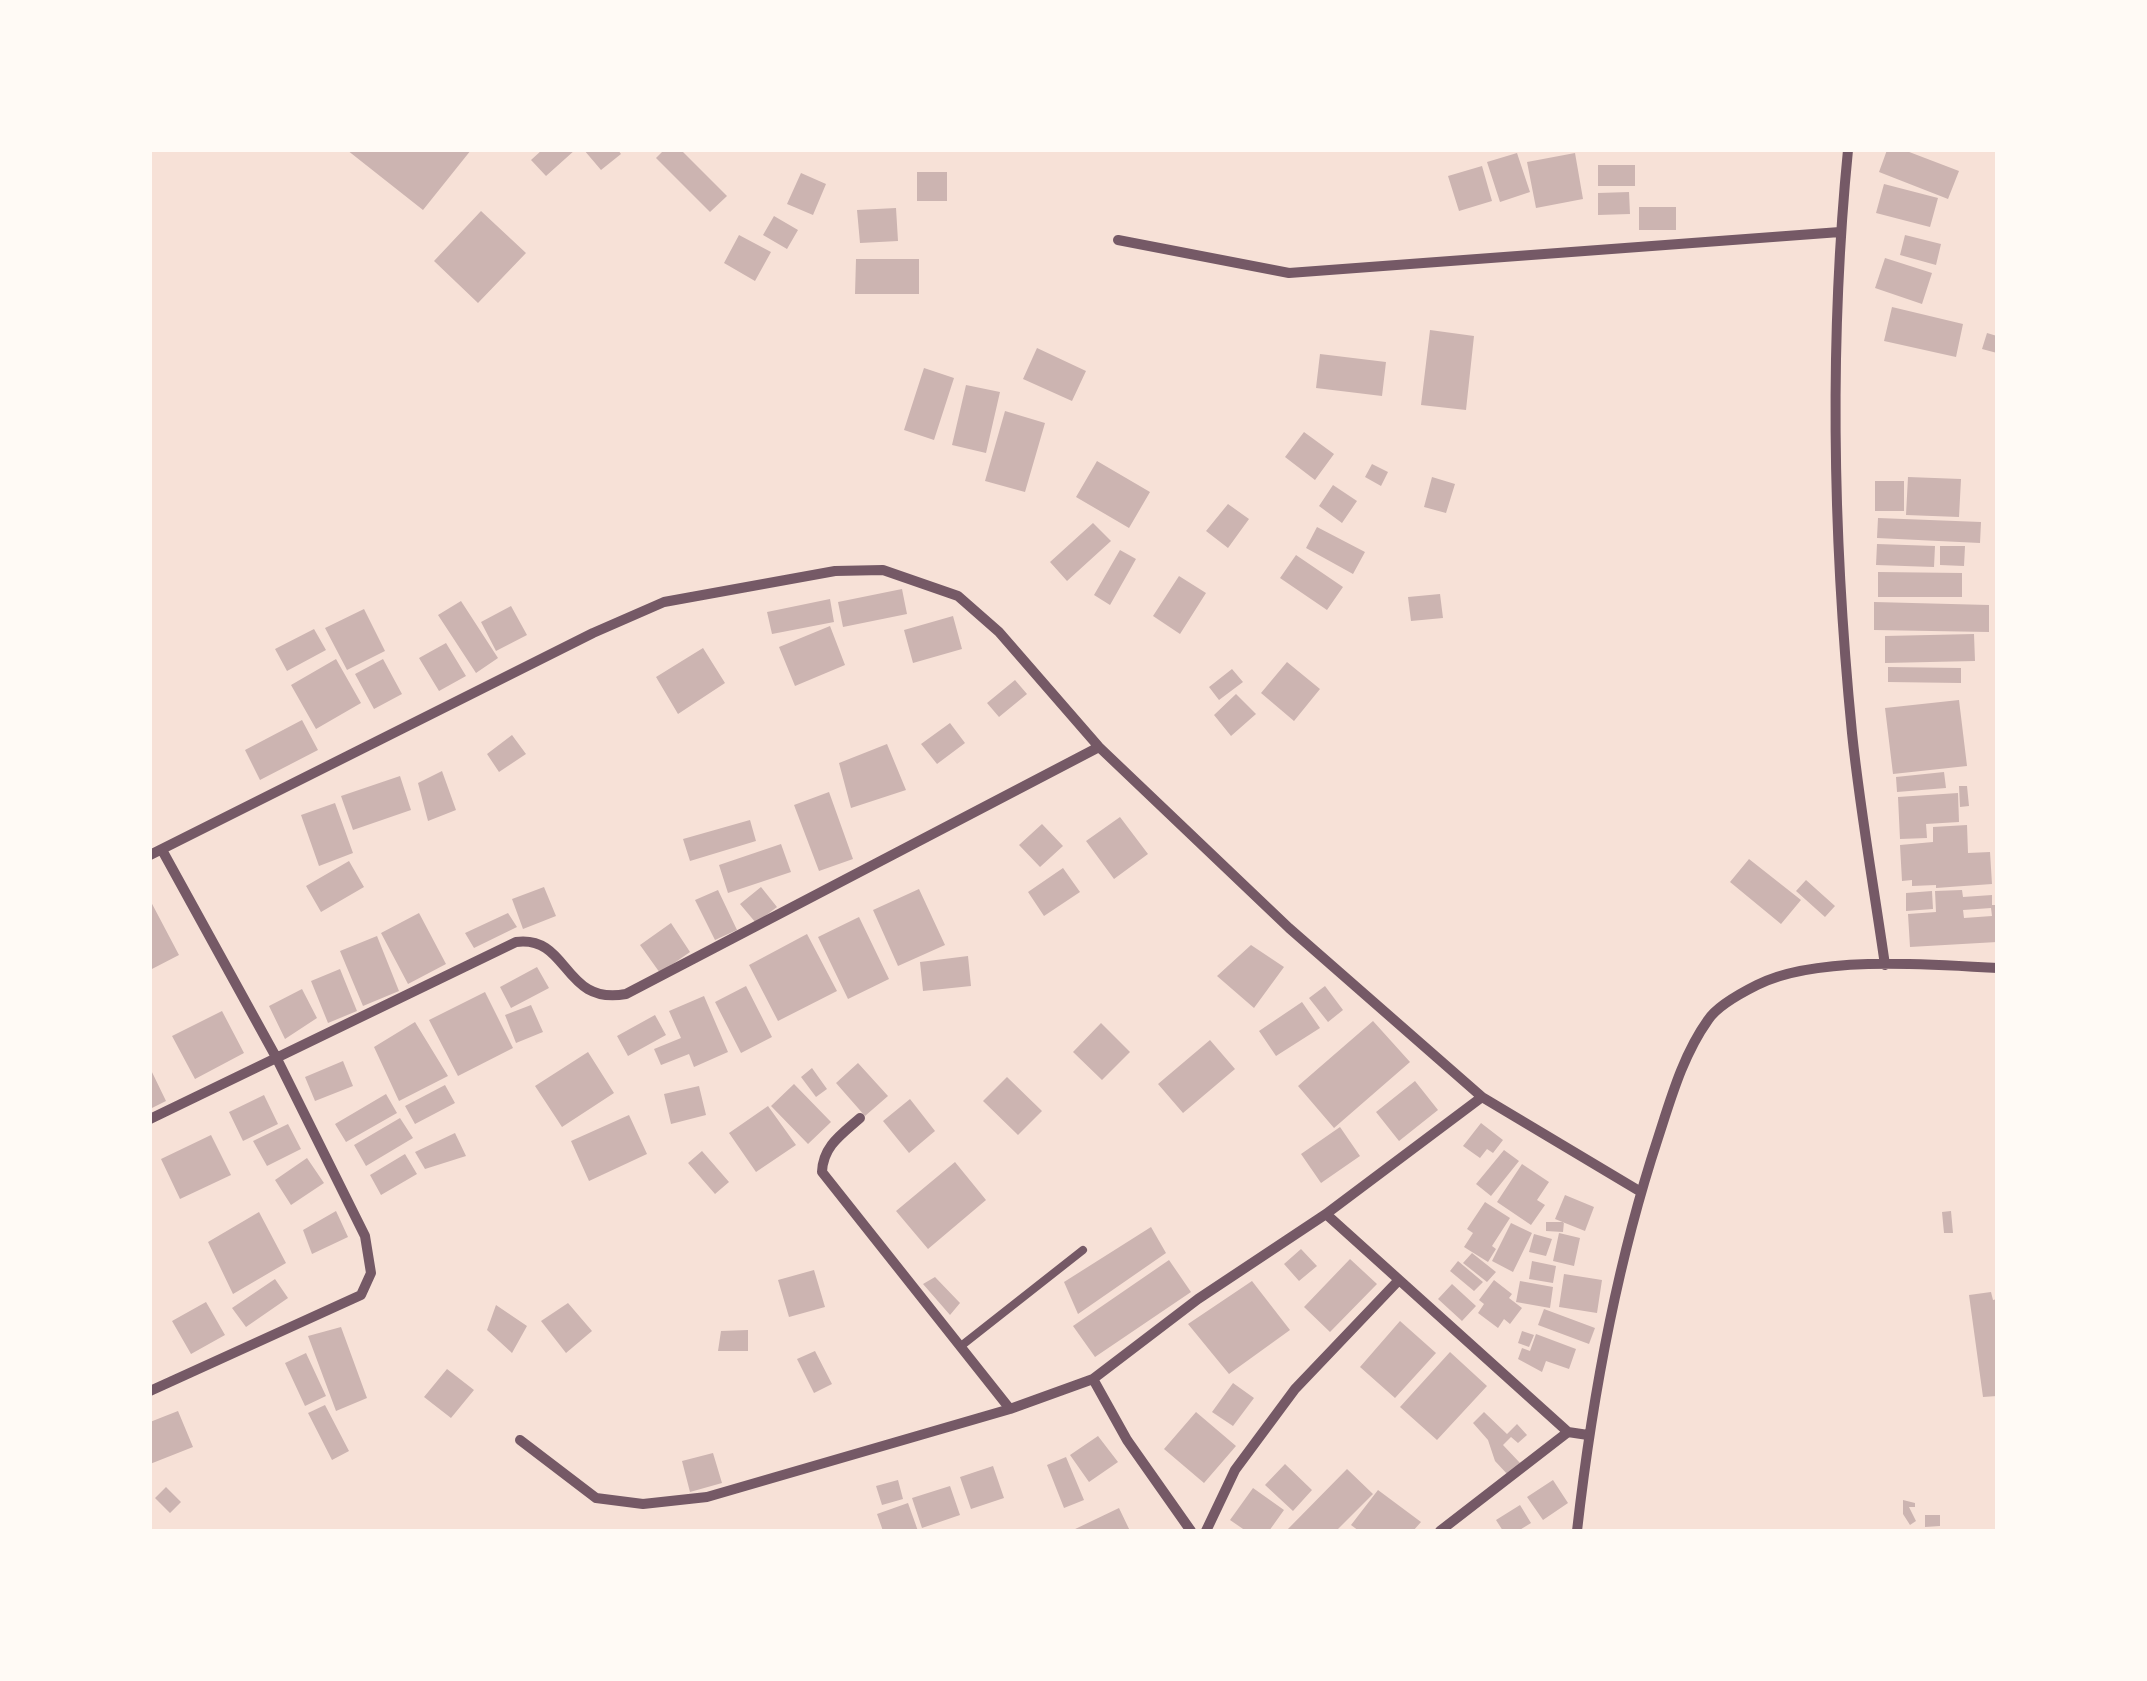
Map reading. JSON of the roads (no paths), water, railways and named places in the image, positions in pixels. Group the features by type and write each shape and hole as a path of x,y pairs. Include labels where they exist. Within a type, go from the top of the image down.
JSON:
{"street":[{"path":"1848,150 1836,339 1839,551 1852,734 1885,965"},
{"path":"1118,240 1289,273 1840,232"},
{"path":"150,856 576,642 664,602 835,571 882,570 958,596 1000,632 1099,746 1289,928 1482,1097 1640,1192"},
{"path":"150,1119 516,942 532,940 546,948 587,992 606,998 626,994 1099,746"},
{"path":"150,1391 361,1296 370,1272 366,1236 276,1057 162,850"},
{"path":"1577,1531 1588,1434 1609,1320 1640,1192 1680,1072 1710,1016 1759,983 1826,965 1997,968"},
{"path":"520,1440 596,1498 643,1504 707,1498 1010,1409 1093,1380 1198,1299 1326,1214 1482,1097"},
{"path":"860,1118 828,1146 822,1172 1010,1409"},
{"path":"1326,1214 1568,1432 1588,1434"},
{"path":"1206,1531 1235,1470 1295,1389 1398,1281"},
{"path":"1093,1380 1127,1440 1191,1531"},
{"path":"1440,1531 1568,1432"}],"lane":[{"path":"961,1346 1083,1250"}]}
